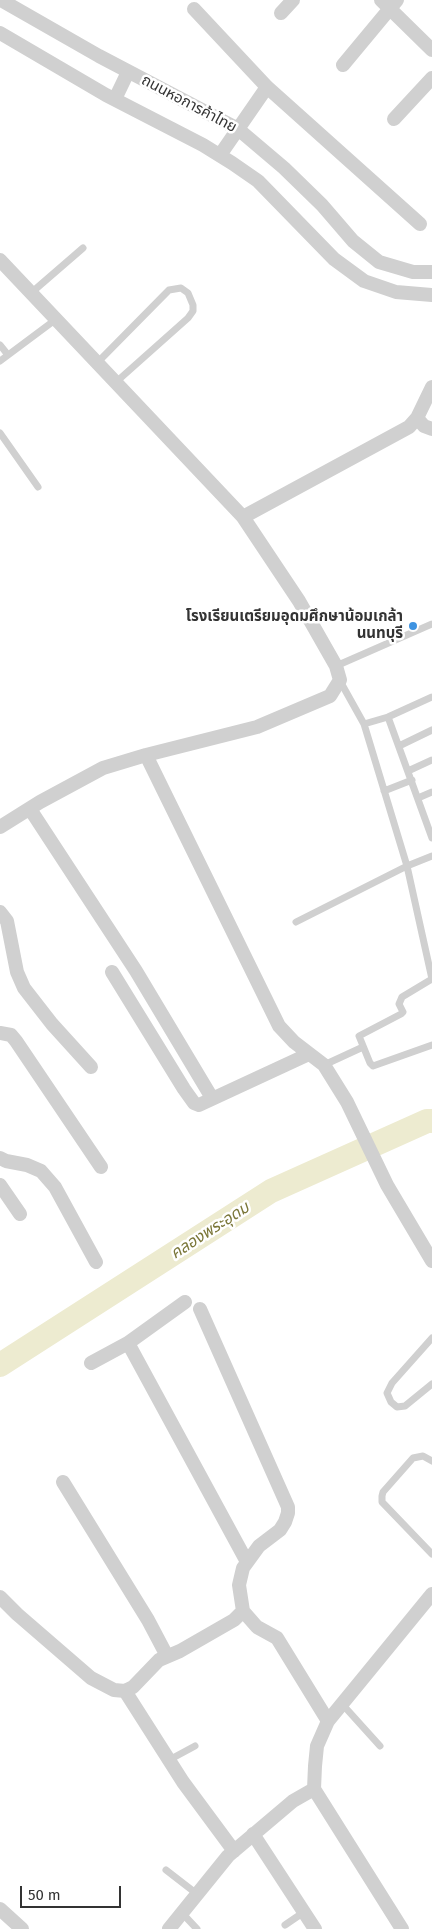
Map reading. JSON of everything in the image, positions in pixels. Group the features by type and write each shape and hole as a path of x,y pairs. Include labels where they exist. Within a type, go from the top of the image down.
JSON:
{"street":[{"name":"ถนนหอการค้าไทย","path":"1,0 128,72 238,128 284,168 322,206 353,241 379,262 413,272 432,272"},
{"path":"281,13 293,0"},
{"path":"343,64 389,3 432,50"},
{"path":"194,9 267,87 420,224"},
{"name":"ถนนหอการค้าไทย","path":"0,33 115,99 203,144 220,155 258,182 334,259 364,281 396,292 432,295"},
{"path":"115,99 128,72"},
{"path":"394,119 432,78"},
{"path":"220,155 267,87"},
{"path":"0,260 243,517 299,601 336,666 340,680 330,696 257,727 103,768 0,827"},
{"path":"243,517 409,426 418,418 432,387"},
{"path":"418,418 424,426 432,430"},
{"path":"146,755 279,1026 294,1042 324,1065 347,1102 387,1185 432,1261"},
{"path":"30,809 136,971 212,1098"},
{"path":"0,912 7,921 17,972 24,988 52,1024 91,1066"},
{"path":"112,972 184,1090 194,1103 198,1105 309,1054"},
{"path":"0,1033 11,1035 102,1167"},
{"path":"0,1158 41,1171 55,1187 96,1262"},
{"path":"0,1185 20,1214"},
{"path":"91,1363 128,1343 185,1302"},
{"path":"200,1309 288,1507 286,1522 280,1530 259,1546 243,1568 239,1585 243,1610 257,1627 277,1638 328,1721"},
{"path":"128,1343 247,1562"},
{"path":"63,1482 148,1620 167,1656"},
{"path":"402,1929 314,1788 317,1746 328,1721 432,1594"},
{"path":"0,1597 90,1678 114,1690 125,1691 133,1687 159,1660 180,1651 234,1620 243,1610"},
{"path":"125,1691 169,1760 234,1851"},
{"path":"169,1929 234,1851 293,1801 314,1788"},
{"path":"253,1834 314,1929"},
{"path":"0,1909 22,1929"}],"lane":[{"path":"31,294 83,248"},
{"path":"96,363 169,290 181,288 188,293 193,305 193,311 188,318 115,383"},
{"path":"0,361 55,320"},
{"path":"0,345 8,355"},
{"path":"0,433 38,487"},
{"path":"336,666 432,624"},
{"path":"340,680 364,724 407,866 432,979 402,997 399,1004 403,1012 402,1014 359,1036 370,1063 376,1066 432,1045"},
{"path":"364,724 388,717 432,697"},
{"path":"388,717 431,829 432,838"},
{"path":"398,746 432,730"},
{"path":"408,771 432,760"},
{"path":"384,792 412,780"},
{"path":"418,798 432,792"},
{"path":"296,922 407,866 432,856"},
{"path":"324,1065 363,1047"},
{"path":"432,1338 392,1383 387,1394 391,1402 397,1406 405,1406 432,1384"},
{"path":"432,1462 423,1456 413,1458 383,1492 382,1502 432,1554"},
{"path":"342,1705 380,1746"},
{"path":"169,1760 195,1746"},
{"path":"166,1870 197,1894"},
{"path":"285,1925 304,1912"},
{"path":"182,1913 198,1929"}],"waterway":[{"name":"คลองพระอุดม","path":"0,1365 271,1191 427,1121 432,1121"}],"place":[{"name":"โรงเรียนเตรียมอุดมศึกษาน้อมเกล้า นนทบุรี","path":"413,626"}]}
